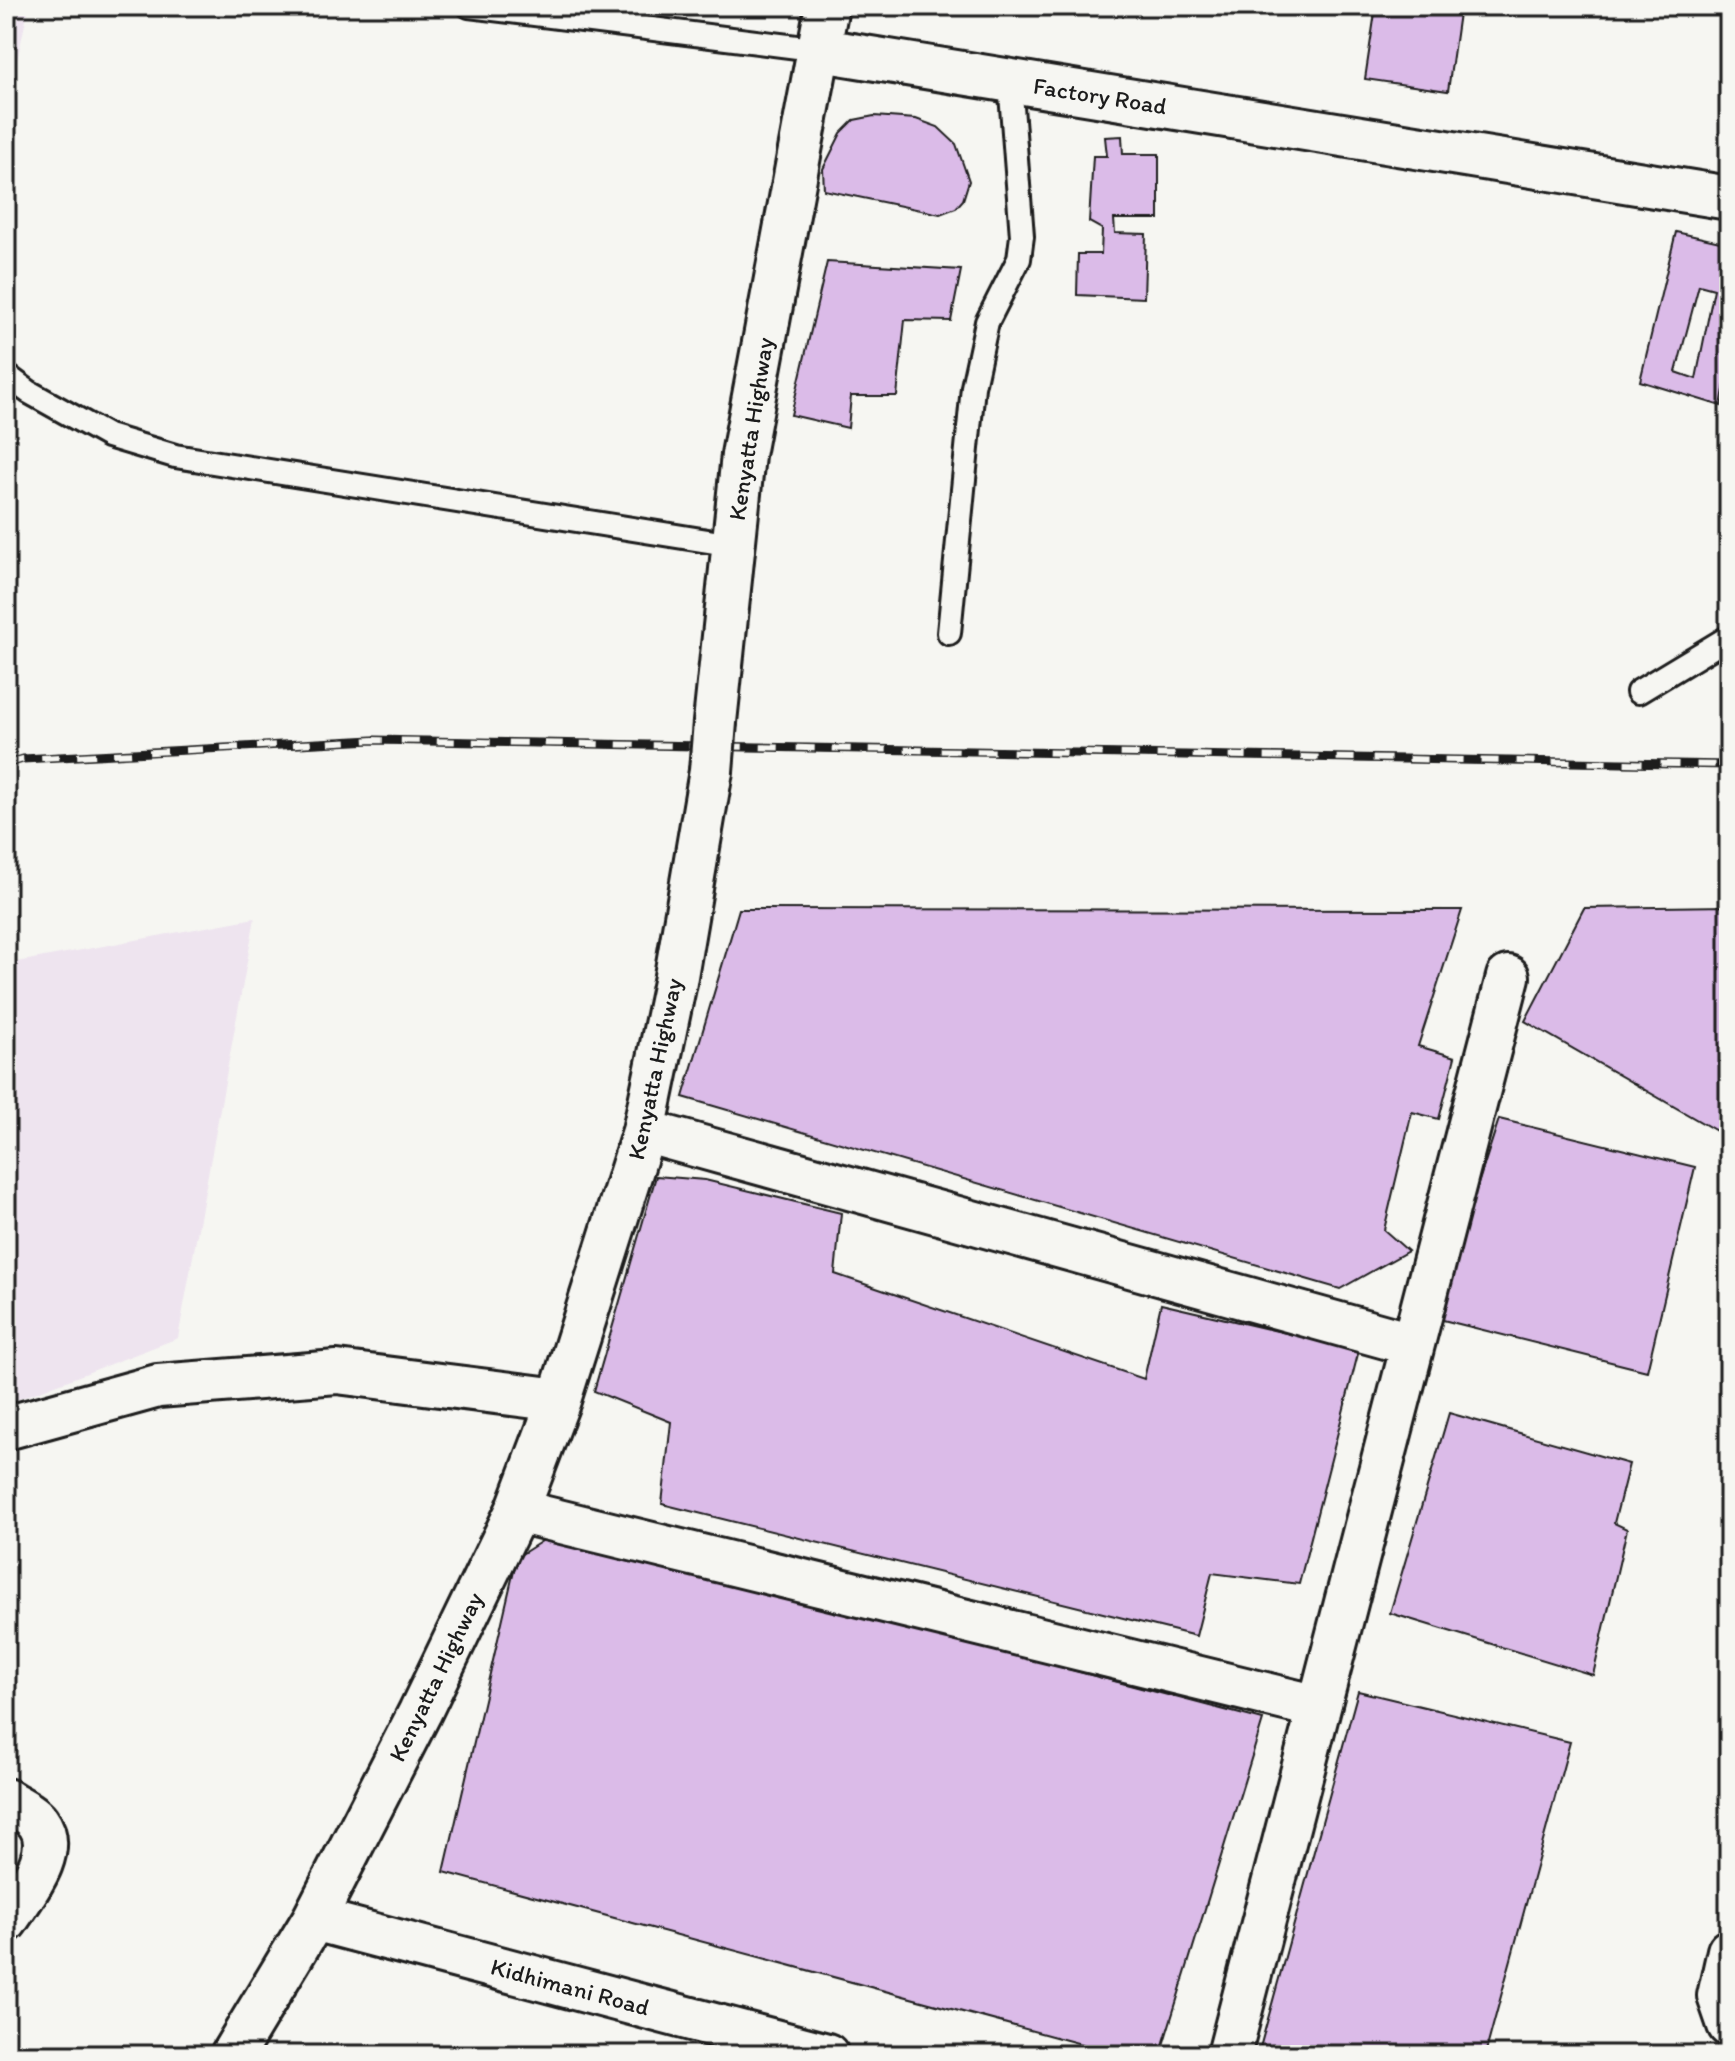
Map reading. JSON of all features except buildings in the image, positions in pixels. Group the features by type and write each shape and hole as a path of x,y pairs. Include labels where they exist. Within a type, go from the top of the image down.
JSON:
{"street":[{"name":"Kenyatta Highway","path":"232,2055 314,1919 420,1712 517,1511 559,1400 644,1131 680,951 711,771 743,455 827,6"},
{"name":"Factory Road","path":"821,50 1729,198"},
{"path":"1229,2055 1508,977"},
{"path":"644,1131 1411,1344"},
{"path":"6,1428 158,1386 337,1372 559,1400"},
{"path":"517,1511 1318,1707"},
{"path":"6,1800 38,1822 45,1841 41,1866 6,1921"},
{"name":"Kidhimani Road","path":"314,1919 827,2055"},
{"path":"1729,1951 1719,1996 1729,2025"}],"lane":[{"name":"Factory Road","path":"469,6 821,50"},
{"path":"949,633 973,387 987,322 1019,259 1022,236 1010,81"},
{"path":"6,375 29,392 108,436 175,456 733,545"},
{"path":"1638,692 1729,637"}],"shaded area":[{"path":"6,6 29,6 13,78 6,83"},
{"path":"255,918 178,1338 6,1404 6,964"}],"railway":[{"path":"6,764 23,759 373,740 1729,765"}]}
